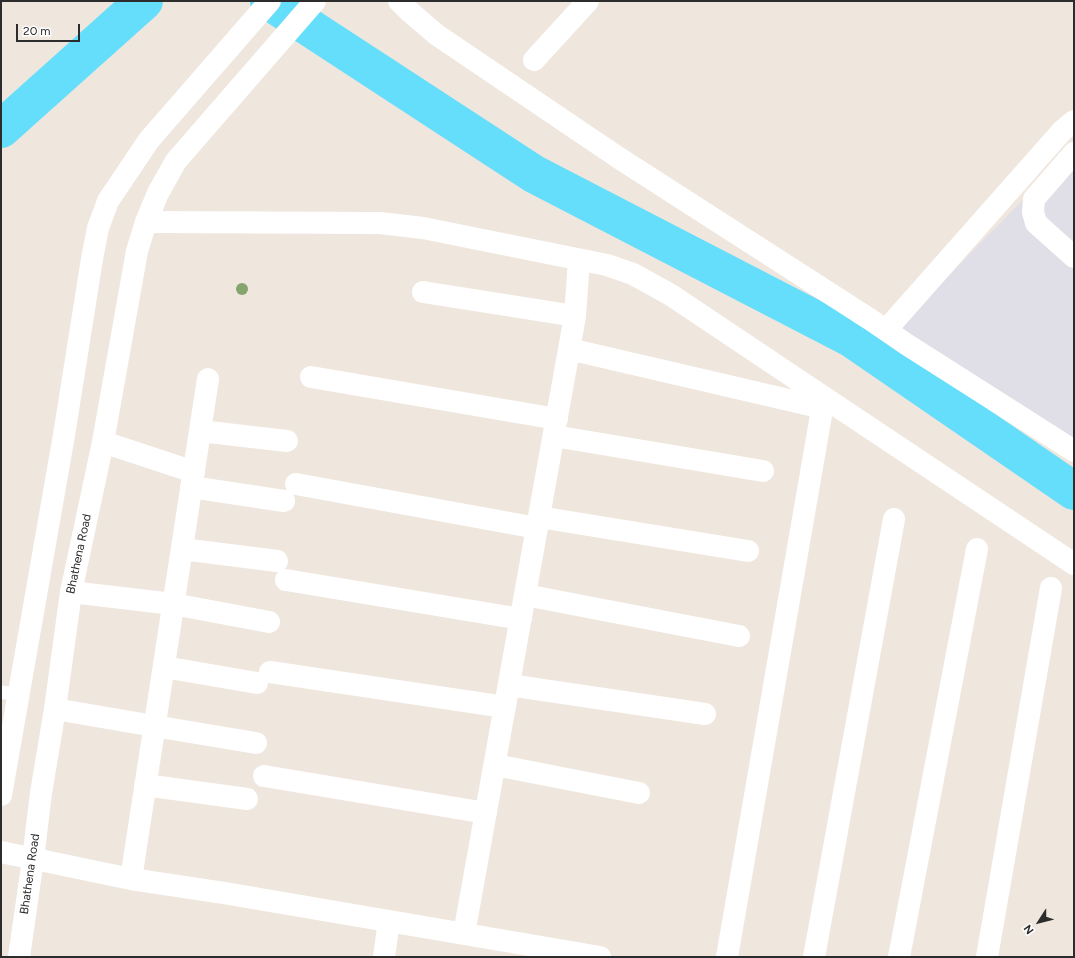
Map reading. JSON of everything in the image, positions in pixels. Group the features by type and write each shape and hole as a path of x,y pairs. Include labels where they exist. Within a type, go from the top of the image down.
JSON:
{"street":[{"path":"1,790 10,694 64,435 98,228 108,201 149,140 270,1"},
{"name":"Bhathena Road","path":"19,957 41,793 55,709 71,592 103,442 137,251 146,222 158,193 176,161 315,1"},
{"path":"399,1 437,35 456,49 619,158 1074,451"},
{"path":"534,60 588,1"},
{"path":"886,330 1062,131 1074,121"},
{"path":"1074,153 1034,199 1033,212 1036,223 1074,257"},
{"path":"146,222 380,223 423,228 579,260 633,274 671,294 823,403 1074,564"},
{"path":"464,934 575,316 579,260"},
{"path":"423,292 575,316"},
{"path":"569,349 823,403"},
{"path":"311,377 763,470"},
{"path":"131,879 208,380"},
{"path":"727,957 823,403"},
{"path":"200,431 287,441"},
{"path":"103,442 192,479 284,501"},
{"path":"296,484 538,522 748,552"},
{"path":"814,957 894,518"},
{"path":"182,549 282,571 521,618"},
{"path":"899,957 977,549"},
{"path":"987,957 1051,588"},
{"path":"71,592 173,604 269,622"},
{"path":"525,594 739,636"},
{"path":"164,667 263,677 505,707"},
{"path":"509,685 705,714"},
{"path":"55,709 256,743"},
{"path":"494,765 639,793"},
{"path":"264,776 486,813"},
{"path":"145,785 247,799"},
{"path":"1,852 131,879 224,893 600,957"},
{"path":"384,957 389,921"}],"shaded area":[{"path":"1074,148 1074,443 896,329"}],"waterway":[{"path":"1,129 144,1"},
{"path":"269,1 534,174 851,338 1074,491"}]}
